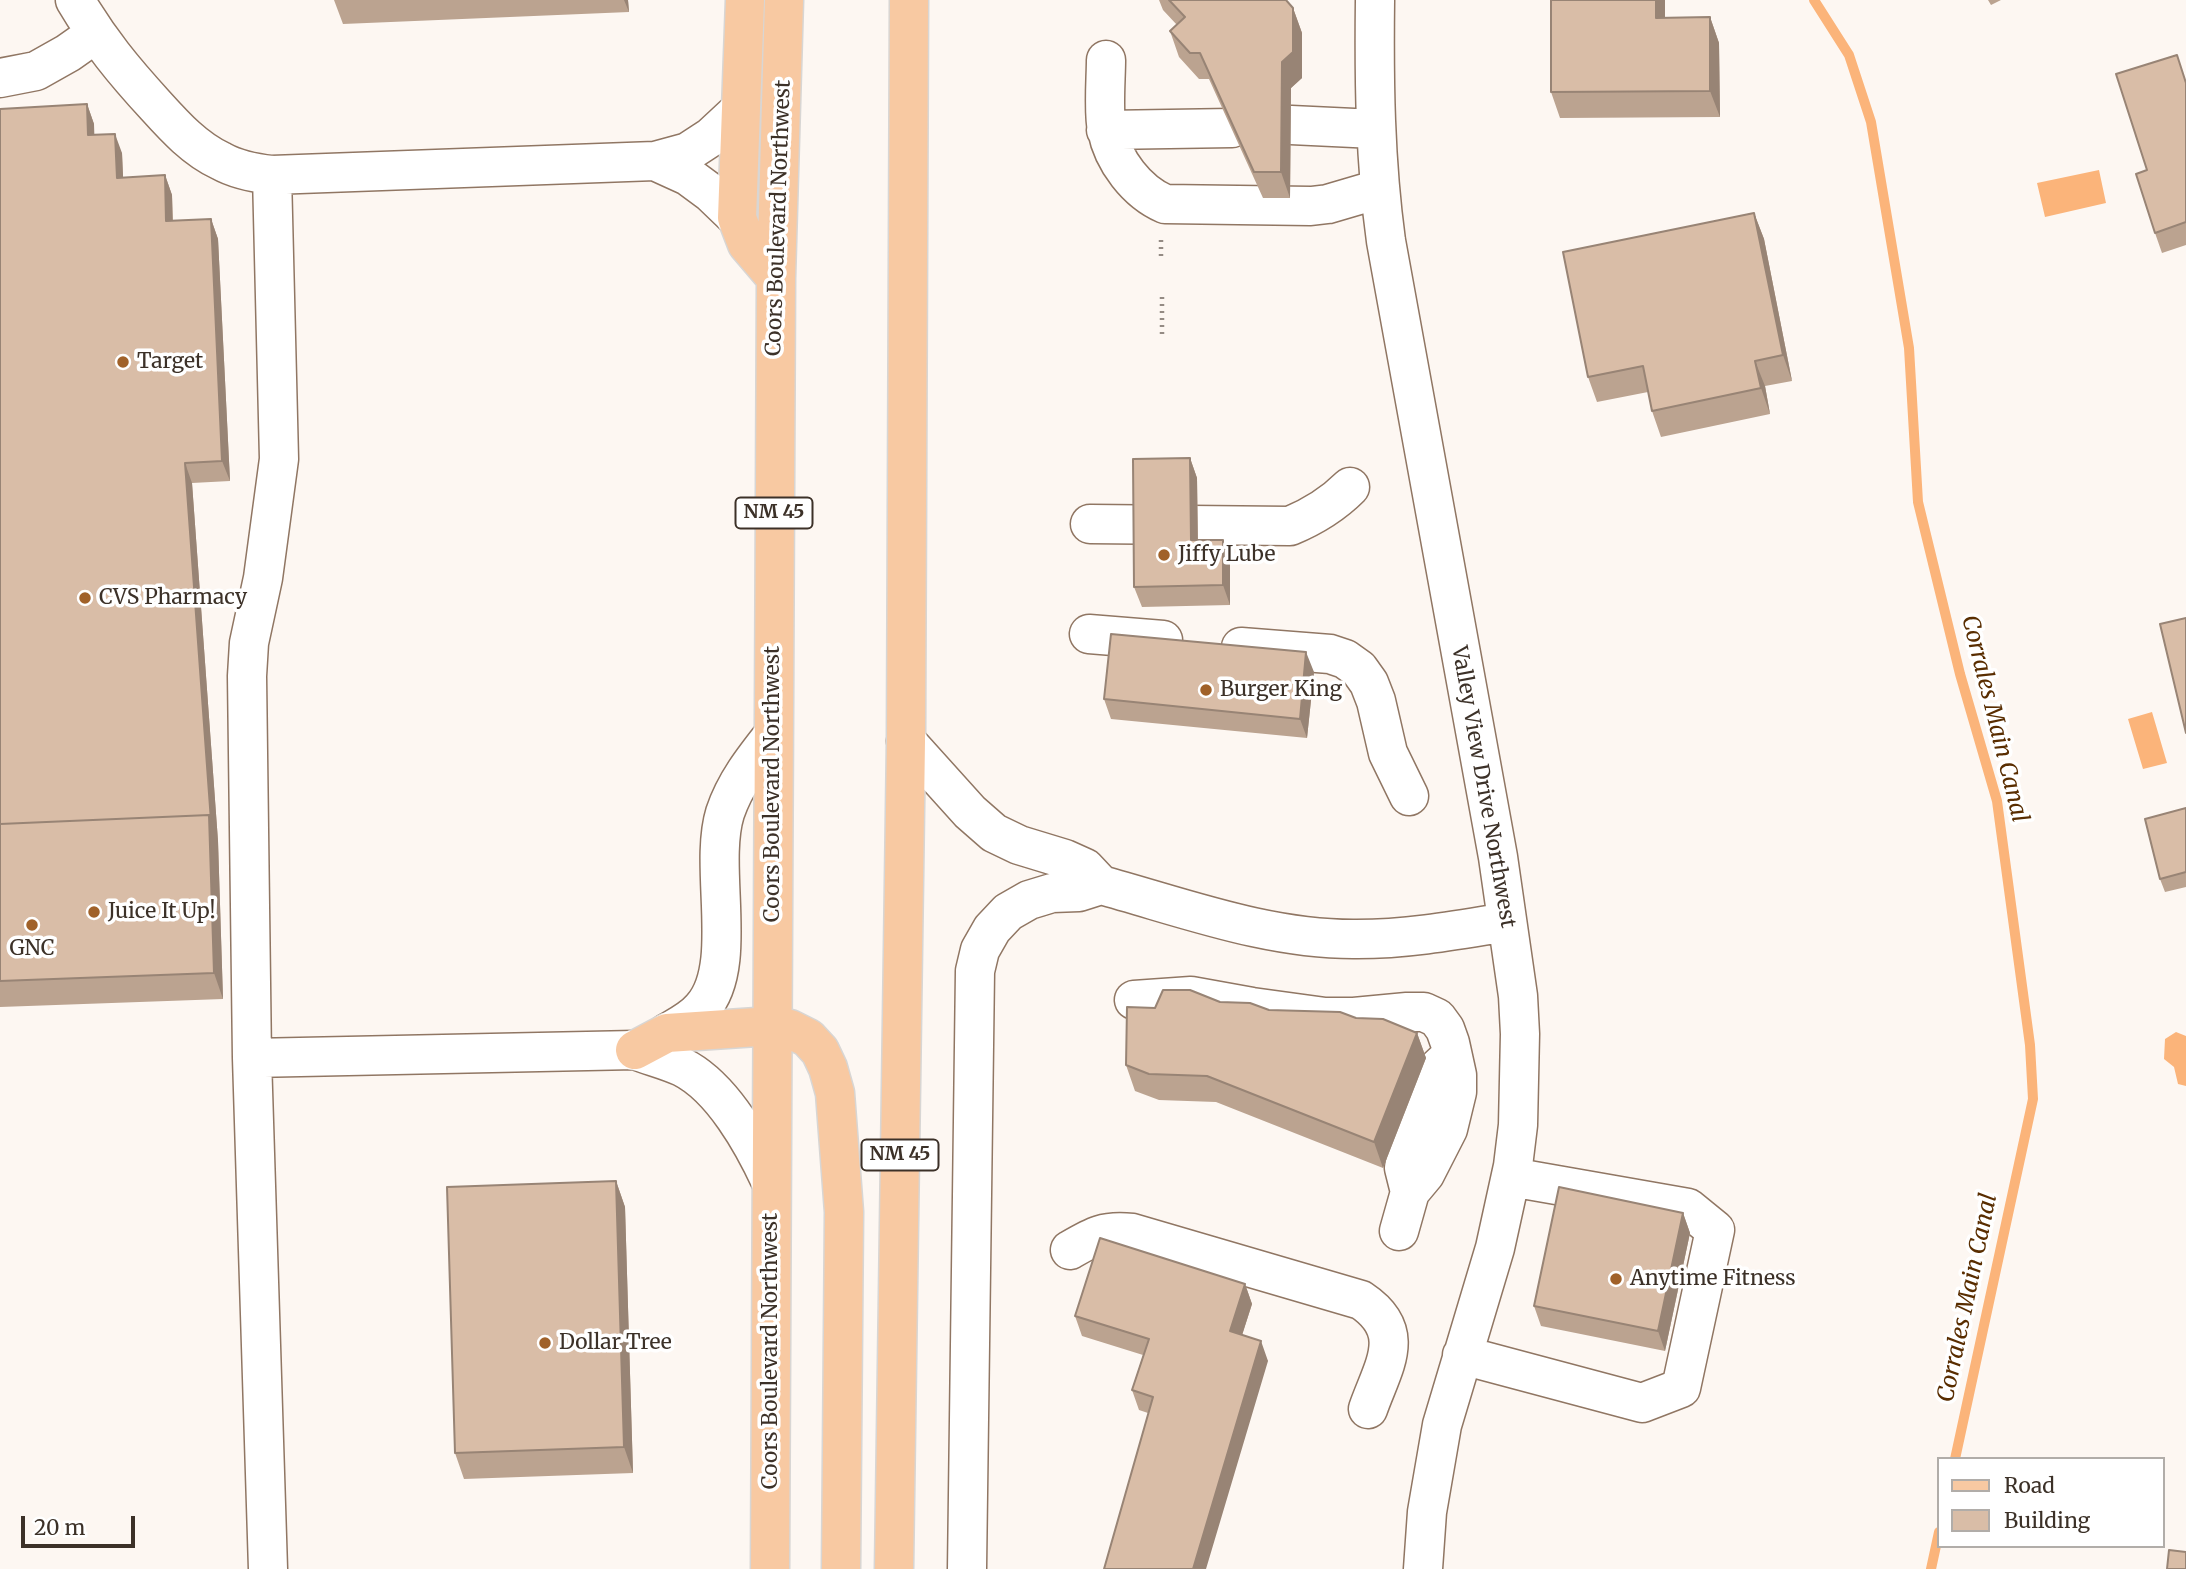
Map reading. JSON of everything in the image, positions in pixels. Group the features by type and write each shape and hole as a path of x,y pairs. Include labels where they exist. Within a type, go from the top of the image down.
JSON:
{"main road":[{"path":"745,0 737,218 747,244 776,278"},
{"name":"Coors Boulevard Northwest","path":"770,1569 776,278 784,0"},
{"name":"NM 45","path":"894,1569 906,741 909,0"},
{"path":"651,1041 772,1026 790,1029 808,1038 821,1051 828,1068 835,1093 844,1212 841,1569"}],"street":[{"path":"75,0 118,66 195,145 220,161 245,171 272,176 655,162 688,152 711,137 740,110"},
{"name":"Valley View Drive Northwest","path":"1375,0 1375,129 1386,241 1497,857 1518,996 1520,1034 1518,1125 1511,1177 1495,1248 1442,1425 1427,1512 1423,1569"},
{"path":"0,78 36,71 68,54 95,34"},
{"path":"1106,60 1106,130 1130,177 1146,194 1165,204 1311,206 1328,204 1379,189"},
{"path":"1291,125 1375,129"},
{"path":"1106,130 1232,128"},
{"path":"655,162 688,176 737,218"},
{"path":"268,1569 252,1058 247,676 249,643 263,578 279,460 272,176"},
{"path":"1090,524 1290,526 1314,516 1334,503 1350,487"},
{"path":"1089,634 1330,654 1345,659 1359,669 1369,683 1388,752 1409,796"},
{"path":"252,1058 651,1041 683,1024 702,1008 715,987 721,968 720,854 725,814 745,770 773,735"},
{"path":"906,741 970,812 994,833 1019,845 1085,868 1101,885 1238,924 1315,937 1398,937 1507,922"},
{"path":"967,1569 975,971 980,950 992,929 1008,912 1029,900 1052,893 1079,892 1101,885"},
{"path":"1134,1000 1191,996 1325,1017 1424,1012 1437,1018 1450,1043 1457,1075 1457,1092 1448,1129 1425,1174 1410,1192 1399,1231"},
{"path":"651,1041 700,1079 737,1121 755,1147 771,1182"},
{"path":"1462,1355 1642,1404 1681,1388 1715,1230 1688,1208 1511,1177"},
{"path":"1070,1250 1091,1237 1113,1231 1132,1233 1362,1300 1376,1310 1385,1322 1390,1336 1389,1350 1368,1409"}],"path":[{"path":"1161,297 1162,336"}],"shaded area":[{"path":"2099,170 2106,203 2045,217 2037,183"},
{"path":"2152,712 2167,763 2143,769 2128,719"},
{"path":"2176,1032 2186,1036 2186,1086 2178,1084 2174,1067 2164,1059 2165,1039"}],"building":[{"path":"1169,0 1286,0 1293,8 1293,52 1282,62 1281,172 1254,172 1200,53 1190,53 1170,31 1185,17"},
{"path":"1551,0 1656,0 1656,18 1710,17 1710,91 1551,92"},
{"path":"2177,55 2186,83 2186,222 2155,233 2136,174 2147,170 2116,74"},
{"path":"87,104 88,135 115,134 117,178 165,175 166,221 211,219 222,461 185,463 211,821 209,815 0,824 0,109"},
{"path":"1754,213 1783,355 1755,361 1761,388 1652,411 1643,366 1588,377 1563,252"},
{"path":"1190,458 1191,540 1223,540 1223,585 1134,587 1133,459"},
{"path":"2186,618 2186,733 2160,624"},
{"path":"1111,634 1306,652 1300,719 1104,699"},
{"path":"2186,808 2186,872 2160,879 2145,819"},
{"path":"209,815 214,973 0,981 0,824"},
{"path":"1163,990 1190,990 1220,1002 1250,1003 1269,1010 1340,1012 1356,1018 1383,1019 1417,1033 1374,1142 1207,1076 1149,1074 1126,1065 1127,1007 1155,1008"},
{"name":"Dollar Tree","path":"616,1181 624,1447 455,1453 447,1187"},
{"name":"Anytime Fitness","path":"1559,1187 1683,1213 1658,1331 1534,1306"},
{"path":"1100,1238 1245,1284 1230,1331 1261,1341 1193,1569 1104,1569 1153,1397 1132,1390 1149,1339 1075,1316"},
{"path":"2169,1550 2186,1552 2186,1569 2167,1569"}],"waterway":[{"name":"Corrales Main Canal","path":"1814,0 1849,55 1871,122 1909,348 1918,502 1960,674 1997,801 2030,1045 2033,1099 1955,1457"},
{"name":"Corrales Main Canal","path":"1931,1569 1938,1537"}],"place":[{"name":"Target","path":"123,362"},
{"name":"Jiffy Lube","path":"1164,555"},
{"name":"CVS Pharmacy","path":"85,598"},
{"name":"Burger King","path":"1206,690"},
{"name":"Juice It Up!","path":"94,912"},
{"name":"GNC","path":"32,925"},
{"name":"Anytime Fitness","path":"1616,1279"},
{"name":"Dollar Tree","path":"545,1343"}]}
